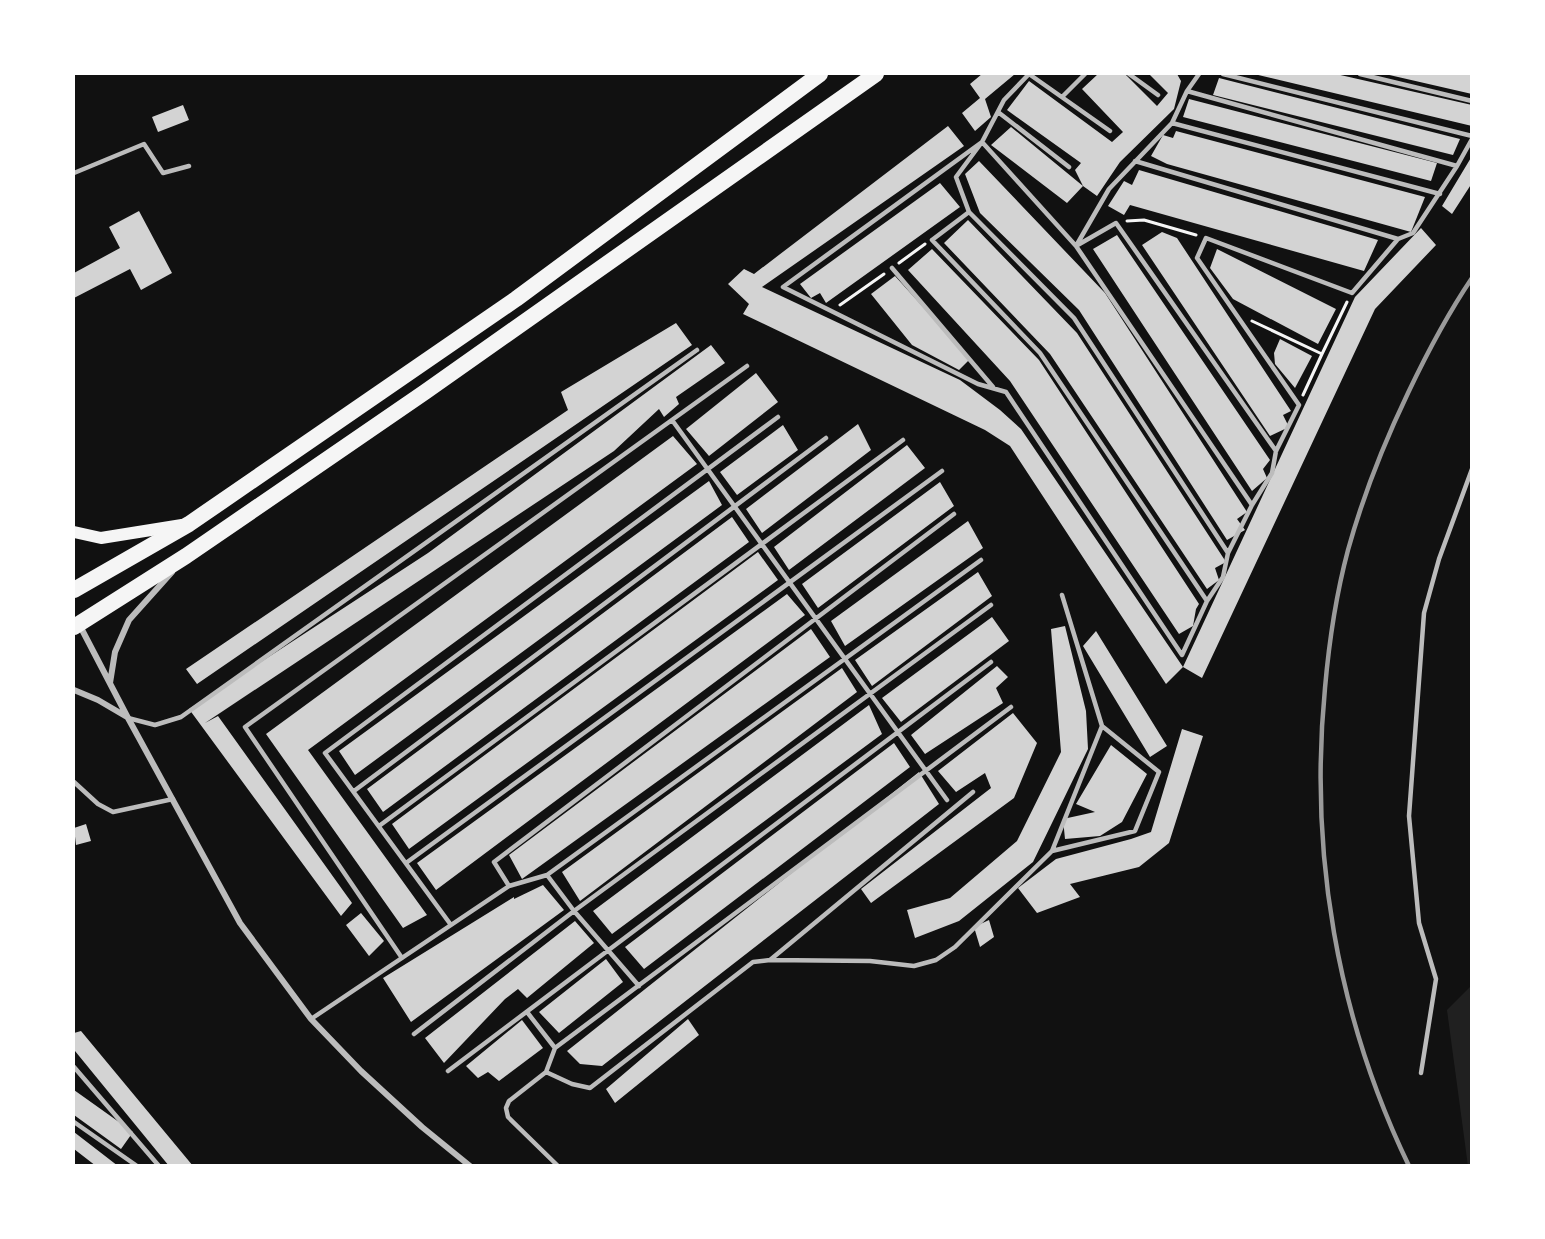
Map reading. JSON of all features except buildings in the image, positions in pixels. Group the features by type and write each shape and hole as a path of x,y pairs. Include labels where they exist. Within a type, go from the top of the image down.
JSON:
{"highway":[{"path":"74,590 189,524 516,299 820,74"},
{"path":"75,622 186,556 425,392 876,74"}],"main road":[{"path":"74,532 101,538 189,524"}],"street":[{"path":"110,684 115,652 129,620 186,556"},
{"path":"75,622 240,922 311,1019 361,1071 470,1166"},
{"path":"74,690 98,700 128,718"}],"lane":[{"path":"1110,131 1029,74 1004,100 982,142 956,177 969,212 1074,318 1228,553"},
{"path":"1062,97 1085,74"},
{"path":"1129,74 1158,95"},
{"path":"1076,246 1109,189 1172,123 1187,91 1199,74"},
{"path":"982,142 783,287 978,384 1006,392 1182,655 1207,602 1223,577 1228,553 1252,505 1272,473 1276,451 1299,405 1197,258 1206,238 1352,293 1398,239 1413,233 1440,194 1472,137 1223,74"},
{"path":"1360,74 1472,101"},
{"path":"1187,91 1457,166"},
{"path":"998,112 1069,167"},
{"path":"1172,123 1440,194"},
{"path":"982,142 1076,246 1252,505"},
{"path":"74,173 144,144 163,173 189,166"},
{"path":"1135,161 1398,239"},
{"path":"969,212 932,240 1040,353 1207,602"},
{"path":"1076,246 1116,223 1276,451"},
{"path":"892,268 995,388"},
{"path":"128,718 155,725 181,717 697,350"},
{"path":"402,958 245,727 747,366"},
{"path":"451,925 326,753 778,417"},
{"path":"672,420 947,800"},
{"path":"354,791 826,438"},
{"path":"379,826 903,440"},
{"path":"1420,1073 1436,979 1419,923 1409,816 1424,613 1439,559 1472,469"},
{"path":"406,863 942,471"},
{"path":"509,886 494,862 954,514"},
{"path":"311,1019 509,886 547,875 981,560"},
{"path":"1052,851 1135,831 1159,772 1102,726 1062,595"},
{"path":"414,1034 574,911 992,605"},
{"path":"448,1071 991,662"},
{"path":"558,1166 508,1117 506,1108 509,1101 546,1072 555,1048 1011,707"},
{"path":"546,1072 572,1084 590,1088 753,962 770,960 870,961 914,966 936,960 955,947 1052,851 1102,726"},
{"path":"74,782 98,804 113,812 173,799"},
{"path":"770,960 973,792"},
{"path":"547,875 574,911 639,986"},
{"path":"527,1012 555,1048"},
{"path":"74,1067 159,1166"},
{"path":"74,1122 137,1166"}],"path":[{"path":"1116,223 1144,220 1206,238"},
{"path":"831,311 932,240"},
{"path":"1299,405 1352,293"},
{"path":"1235,312 1322,354"}],"shaded area":[{"path":"1471,986 1472,1165 1468,1166 1447,1010"}],"railway":[{"path":"1409,1166 1384,1109 1363,1052 1334,933 1321,811 1321,750 1325,688 1340,584 1367,490 1415,378 1472,278"}]}
